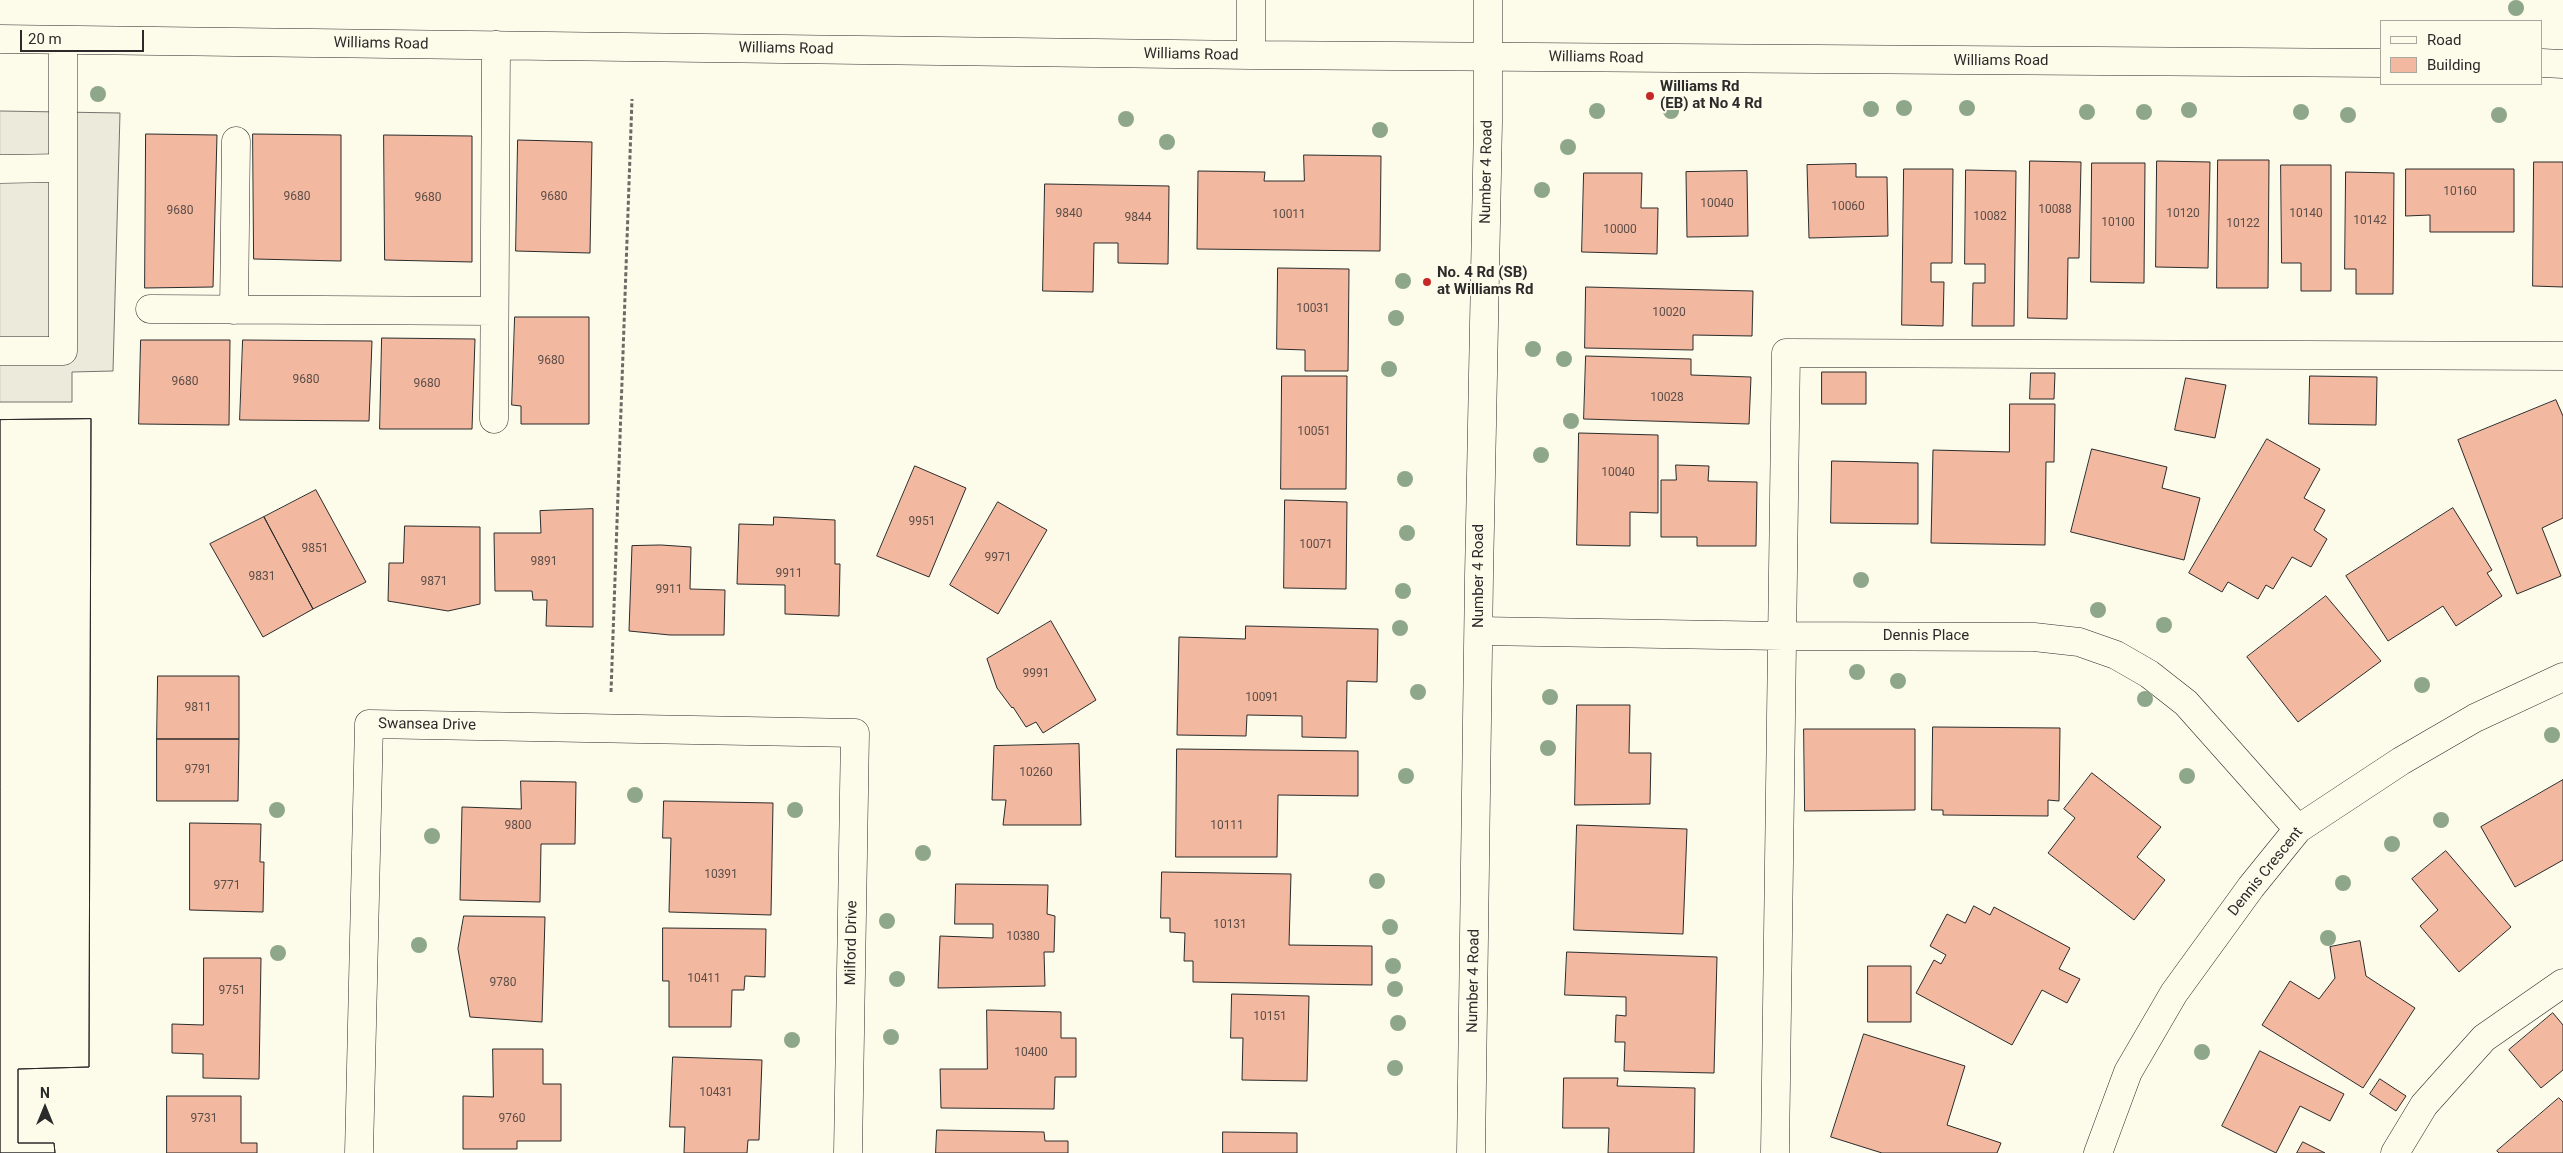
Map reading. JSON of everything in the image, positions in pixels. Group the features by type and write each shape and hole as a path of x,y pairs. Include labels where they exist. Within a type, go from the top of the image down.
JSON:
{"street":[{"path":"1251,0 1251,55"},
{"name":"Number 4 Road","path":"1471,1153 1488,0"},
{"name":"Williams Road","path":"0,39 1251,55 2380,63"},
{"path":"0,351 63,351 63,40"},
{"path":"494,419 496,45"},
{"path":"2543,64 2563,64"},
{"path":"234,310 236,141"},
{"path":"0,169 63,168"},
{"path":"150,309 494,311"},
{"path":"1775,1153 1784,636 1786,353 2563,356"},
{"name":"Dennis Place","path":"1479,630 1784,636 2034,637 2078,642 2116,654 2149,674 2186,702 2298,829"},
{"name":"Dennis Crescent","path":"2098,1153 2128,1072 2174,992 2251,887 2298,829 2401,762 2475,718 2563,677"},
{"name":"Swansea Drive","path":"359,1153 368,724 855,733"},
{"name":"Milford Drive","path":"848,1153 855,733"},
{"path":"2395,1153 2424,1105 2484,1038 2563,983"}],"path":[{"path":"610,728 632,99"}],"shaded area":[{"path":"0,111 120,113 113,371 72,372 72,402 0,402"}],"building":[{"path":"146,134 217,135 213,287 145,288"},
{"path":"253,134 341,135 341,261 254,259"},
{"path":"384,135 472,136 472,262 385,260"},
{"path":"518,140 592,142 590,253 516,251"},
{"path":"1304,155 1381,156 1380,251 1197,249 1198,171 1265,172 1264,181 1304,181"},
{"path":"2218,160 2269,160 2268,288 2217,288"},
{"path":"2030,161 2081,162 2079,258 2068,258 2067,319 2028,318"},
{"path":"2157,161 2210,162 2208,268 2156,267"},
{"path":"2534,162 2563,162 2563,287 2533,286"},
{"path":"2092,163 2145,163 2144,283 2091,282"},
{"path":"1856,164 1856,177 1887,177 1888,236 1809,238 1807,165"},
{"path":"2281,165 2331,165 2331,291 2301,291 2301,263 2282,263"},
{"path":"1904,169 1953,169 1952,263 1931,263 1931,282 1944,282 1943,326 1902,325"},
{"path":"2406,169 2514,169 2514,232 2430,232 2430,215 2406,216"},
{"path":"1966,170 2016,171 2014,326 1972,326 1973,283 1985,283 1985,264 1965,264"},
{"path":"1747,171 1748,236 1687,237 1686,172"},
{"path":"2346,172 2394,173 2393,294 2356,294 2356,269 2345,269"},
{"path":"1584,173 1642,173 1641,208 1658,208 1657,254 1582,252"},
{"path":"1045,184 1169,186 1168,264 1118,263 1118,243 1094,243 1093,292 1043,291"},
{"path":"1278,268 1349,269 1348,371 1305,371 1305,350 1277,349"},
{"path":"1586,287 1753,291 1752,336 1693,335 1693,350 1585,348"},
{"path":"515,317 589,317 589,424 521,424 521,406 512,405"},
{"path":"382,338 475,339 472,429 380,429"},
{"path":"141,340 230,340 229,425 139,424"},
{"path":"243,340 372,341 369,421 240,420"},
{"path":"1586,356 1691,359 1691,375 1751,377 1749,424 1584,419"},
{"path":"1822,372 1866,372 1866,404 1822,404"},
{"path":"2031,373 2055,373 2054,399 2030,399"},
{"path":"1282,376 1347,376 1346,489 1281,489"},
{"path":"2310,376 2377,377 2376,425 2309,424"},
{"path":"2186,378 2226,385 2215,438 2175,430"},
{"path":"2556,400 2563,416 2563,518 2542,528 2561,576 2517,594 2458,440"},
{"path":"2010,404 2055,404 2054,462 2046,462 2045,545 1931,543 1933,450 2009,452"},
{"path":"91,419 89,1067 18,1069 18,1143 54,1143 55,1153 0,1153 0,420"},
{"path":"91,419 89,1067 18,1069 18,1143 54,1143 55,1153 0,1153 0,420"},
{"path":"1579,433 1658,435 1658,513 1630,512 1630,546 1577,545"},
{"path":"2267,439 2320,469 2304,498 2325,510 2314,530 2327,539 2311,567 2292,557 2273,589 2266,585 2258,599 2228,582 2222,592 2189,573"},
{"path":"2092,449 2167,467 2162,488 2200,498 2184,560 2071,532"},
{"path":"1832,461 1918,463 1918,524 1831,523"},
{"path":"1676,465 1709,466 1708,481 1757,482 1756,546 1697,546 1697,537 1661,537 1661,480 1676,480"},
{"path":"915,466 966,488 929,577 877,556"},
{"path":"316,490 366,582 313,609 264,517"},
{"path":"1285,500 1347,502 1346,589 1284,588"},
{"path":"998,502 1047,530 998,614 950,585"},
{"path":"2453,508 2492,570 2487,573 2502,596 2456,626 2443,606 2388,641 2346,576"},
{"path":"593,509 593,627 546,626 547,600 533,600 532,591 495,591 494,533 541,533 540,511"},
{"path":"264,517 313,609 263,637 210,544"},
{"path":"774,517 835,520 835,564 840,564 839,616 785,614 785,585 737,584 739,524 773,525"},
{"path":"405,526 480,527 480,604 448,611 388,601 389,563 403,563"},
{"path":"632,546 691,547 690,589 725,590 724,635 670,635 629,631"},
{"path":"2326,596 2381,661 2298,722 2247,657"},
{"path":"1051,621 1096,700 1043,733 1036,722 1026,727 1013,707 997,688 987,659"},
{"path":"1246,626 1378,629 1377,682 1347,681 1346,738 1302,737 1302,716 1247,715 1246,736 1177,735 1179,637 1245,639"},
{"path":"158,676 239,676 239,739 157,739"},
{"path":"1577,705 1630,705 1629,753 1651,753 1650,804 1575,805"},
{"path":"1933,727 2060,728 2059,801 2048,800 2048,816 1943,815 1943,810 1932,810"},
{"path":"1804,729 1915,729 1915,810 1805,811"},
{"path":"157,739 239,739 238,801 157,801"},
{"path":"1079,744 1081,825 1003,825 1006,800 992,800 994,746"},
{"path":"1177,749 1358,751 1358,796 1278,795 1277,857 1176,857"},
{"path":"2092,773 2161,827 2137,857 2165,880 2134,920 2048,853 2075,818 2064,809"},
{"path":"2563,780 2563,860 2515,887 2481,827"},
{"path":"521,781 576,782 575,844 541,844 540,902 460,900 462,807 521,809"},
{"path":"664,801 773,803 771,915 669,912 671,838 663,838"},
{"path":"190,823 261,824 260,862 264,862 263,912 190,910"},
{"path":"1577,825 1687,829 1683,934 1574,930"},
{"path":"2446,851 2511,927 2459,972 2420,926 2438,910 2412,879"},
{"path":"1162,872 1291,874 1289,945 1372,946 1372,985 1193,982 1193,961 1184,961 1185,933 1170,932 1170,918 1161,918"},
{"path":"956,884 1048,885 1047,914 1055,916 1054,952 1044,952 1045,986 938,988 940,936 993,938 993,924 955,924"},
{"path":"1974,906 1990,915 1994,907 2070,948 2059,969 2080,979 2067,1003 2042,990 2012,1045 1916,993 1934,960 1941,964 1946,955 1930,946 1947,914 1965,923"},
{"path":"464,916 545,917 542,1022 470,1017 458,949"},
{"path":"663,928 766,929 765,977 745,976 744,990 732,990 731,1027 669,1027 669,981 663,981"},
{"path":"2360,941 2366,976 2415,1008 2363,1088 2262,1025 2290,981 2319,999 2335,978 2330,947"},
{"path":"1567,952 1717,957 1714,1073 1624,1071 1625,1042 1615,1042 1616,1015 1626,1016 1626,997 1565,995"},
{"path":"204,958 261,958 259,1079 203,1078 203,1054 172,1053 172,1024 203,1025"},
{"path":"1868,966 1911,966 1911,1022 1868,1022"},
{"path":"1232,994 1309,996 1307,1081 1242,1080 1243,1038 1231,1038"},
{"path":"987,1010 1061,1012 1061,1038 1076,1038 1076,1077 1055,1077 1054,1109 941,1108 940,1069 987,1069"},
{"path":"2553,1013 2563,1025 2563,1070 2541,1088 2509,1050"},
{"path":"1864,1034 1965,1066 1947,1125 2001,1143 1997,1153 1882,1153 1831,1137"},
{"path":"493,1049 543,1049 543,1084 561,1084 561,1141 517,1141 517,1149 463,1149 463,1096 493,1097"},
{"path":"2260,1051 2344,1094 2330,1121 2300,1106 2276,1153 2222,1126"},
{"path":"673,1057 762,1060 759,1140 748,1140 747,1153 684,1153 685,1127 670,1127"},
{"path":"1564,1078 1618,1078 1617,1086 1695,1088 1694,1153 1608,1153 1609,1128 1563,1128"},
{"path":"2380,1079 2406,1096 2396,1111 2370,1094"},
{"path":"167,1096 241,1096 241,1143 257,1143 257,1153 167,1153"},
{"path":"2559,1098 2563,1102 2563,1153 2499,1153 2497,1151"},
{"path":"937,1130 1044,1132 1045,1141 1068,1141 1068,1153 936,1153"},
{"path":"1223,1132 1297,1133 1297,1153 1223,1153"},
{"path":"2303,1142 2325,1153 2297,1153"}],"place":[{"name":"Williams Rd (EB) at No 4 Rd","path":"1650,96"},
{"name":"No. 4 Rd (SB) at Williams Rd","path":"1427,282"}]}
